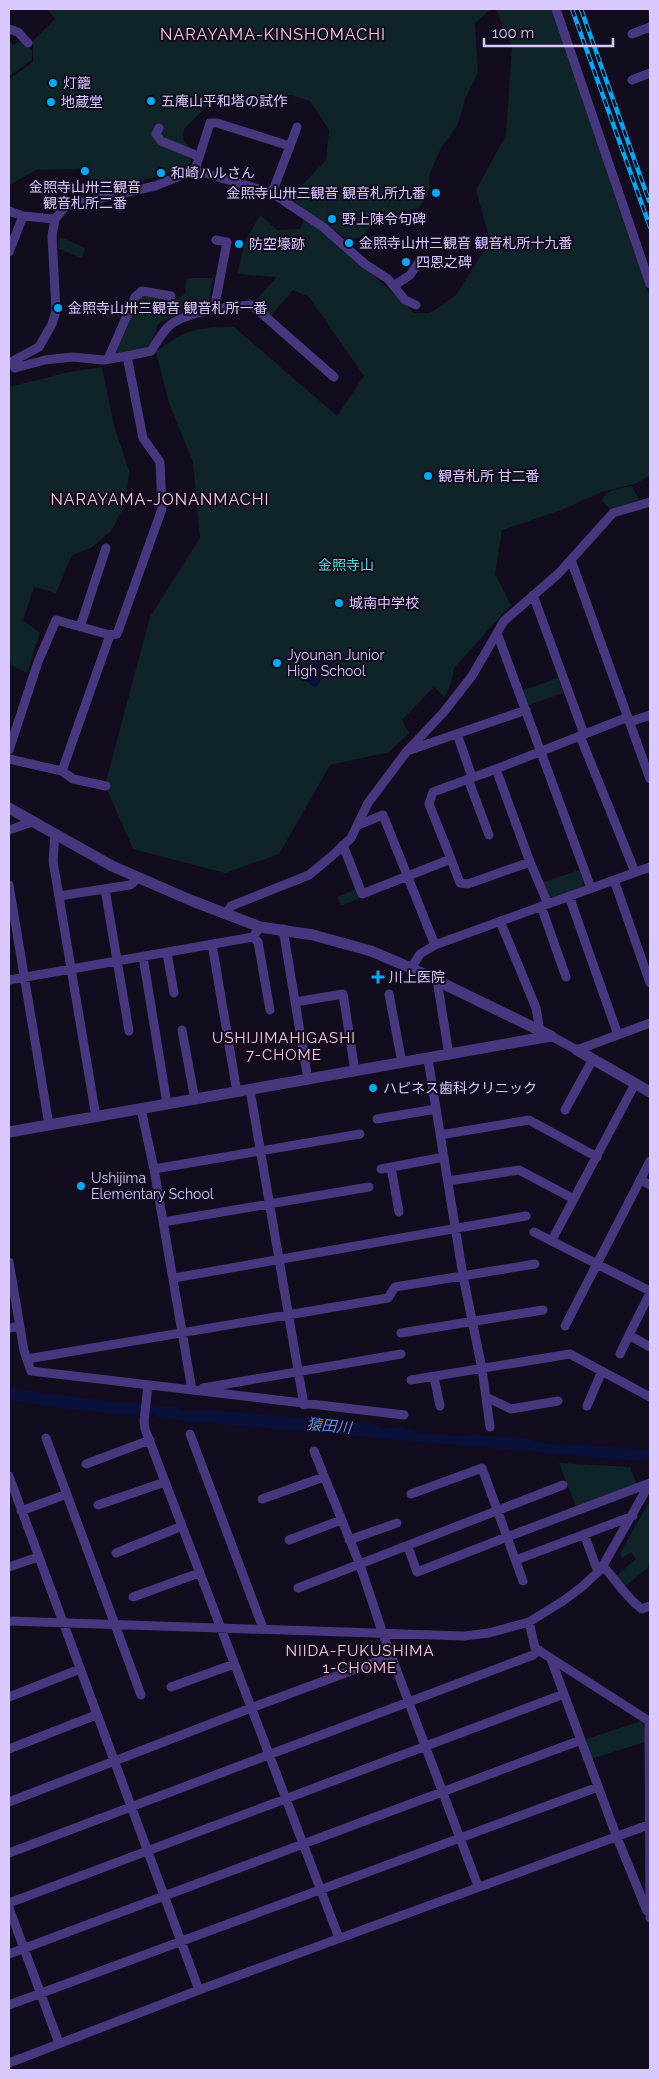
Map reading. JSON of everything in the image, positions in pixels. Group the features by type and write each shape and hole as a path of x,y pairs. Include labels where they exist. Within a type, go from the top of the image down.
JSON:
{"street":[{"path":"556,9 650,284"},
{"path":"632,34 650,27"},
{"path":"9,29 18,32 28,43"},
{"path":"632,80 650,74"},
{"path":"195,170 210,123 217,123 290,146"},
{"path":"272,192 297,127"},
{"path":"159,128 156,134 162,141 198,156"},
{"path":"334,377 252,305 214,310 181,319 168,327 151,351 108,359 72,357 45,360 16,368 9,362 39,347 52,324 56,311 52,272 55,219 66,206 154,186 195,170 272,192 324,227 365,264 395,285 400,295 416,305"},
{"path":"9,211 23,216 55,219"},
{"path":"9,252 23,216"},
{"path":"214,310 227,242 216,240"},
{"path":"395,285 410,275 419,262 439,264"},
{"path":"108,359 135,297 142,291 171,296"},
{"path":"9,750 38,662 56,620 110,635 118,634 162,509 160,462 143,438 127,356"},
{"path":"226,916 231,906 309,875 344,845 358,825 368,803 407,751 443,713 484,660 504,621 571,560 613,513 650,502"},
{"path":"80,626 106,548"},
{"path":"571,560 650,779"},
{"path":"533,595 582,735 635,872"},
{"path":"497,633 590,888"},
{"path":"62,771 110,635"},
{"path":"407,751 526,710"},
{"path":"530,862 468,884 460,883 429,804 433,792 582,735 650,714"},
{"path":"457,734 489,835"},
{"path":"9,760 62,771 73,779 106,786"},
{"path":"496,769 530,862 566,977"},
{"path":"9,808 112,866 226,916 260,927 313,935 372,951 411,968 551,1036 650,1092"},
{"path":"358,825 383,815 435,945"},
{"path":"9,830 32,822"},
{"path":"54,834 53,861 96,1117"},
{"path":"344,845 362,894 451,860"},
{"path":"411,968 420,954 435,945 650,867"},
{"path":"59,896 130,885 139,878"},
{"path":"614,880 650,983"},
{"path":"9,885 49,1125"},
{"path":"105,889 129,1031"},
{"path":"569,896 618,1035"},
{"path":"500,921 536,1008 540,1031"},
{"path":"9,980 253,937 260,927"},
{"path":"283,930 308,1080"},
{"path":"253,937 258,942 270,1010"},
{"path":"212,944 237,1092"},
{"path":"167,953 174,993"},
{"path":"143,957 167,1104"},
{"path":"437,980 449,1055"},
{"path":"295,1002 343,994 355,1072"},
{"path":"389,994 402,1063"},
{"path":"576,1050 650,1023"},
{"path":"182,1030 195,1100"},
{"path":"9,1132 551,1036"},
{"path":"428,1059 463,1276 482,1369 490,1427"},
{"path":"565,1110 593,1060"},
{"path":"552,1240 636,1084"},
{"path":"250,1090 304,1405"},
{"path":"141,1109 174,1278 192,1390"},
{"path":"377,1120 436,1110"},
{"path":"440,1135 529,1120 597,1158"},
{"path":"154,1169 360,1134"},
{"path":"380,1169 444,1158"},
{"path":"565,1326 650,1161"},
{"path":"391,1167 399,1212"},
{"path":"448,1181 519,1170 574,1199"},
{"path":"641,1180 650,1185"},
{"path":"163,1222 369,1188"},
{"path":"174,1278 526,1216"},
{"path":"534,1232 598,1263 650,1292 620,1354"},
{"path":"9,1262 10,1278 26,1359 31,1372 304,1405 404,1415"},
{"path":"26,1359 388,1298 395,1287 535,1264"},
{"path":"401,1333 543,1310"},
{"path":"9,1328 20,1326"},
{"path":"629,1336 650,1347"},
{"path":"192,1390 401,1354"},
{"path":"411,1380 570,1354 650,1397"},
{"path":"587,1406 602,1371"},
{"path":"434,1377 440,1406"},
{"path":"148,1385 144,1421 150,1440 339,1938"},
{"path":"486,1397 511,1409 558,1401"},
{"path":"190,1434 263,1628"},
{"path":"46,1438 141,1695"},
{"path":"86,1464 150,1440"},
{"path":"314,1451 360,1565 391,1656 478,1886"},
{"path":"411,1494 482,1468 523,1581"},
{"path":"9,1476 96,1716 199,1990"},
{"path":"262,1500 324,1477"},
{"path":"98,1506 166,1482"},
{"path":"9,1621 63,1624 263,1628 383,1634 464,1636 489,1634 529,1622 563,1602 600,1569 633,1516 647,1500 650,1483 417,1572 408,1547"},
{"path":"298,1588 563,1486"},
{"path":"21,1511 67,1494"},
{"path":"516,1560 633,1516"},
{"path":"289,1540 341,1520"},
{"path":"349,1540 397,1523"},
{"path":"116,1553 182,1526"},
{"path":"584,1534 600,1569 621,1586 634,1604 642,1609 650,1606"},
{"path":"9,1567 38,1557"},
{"path":"133,1597 199,1573"},
{"path":"529,1622 535,1648 650,1720 648,1825 650,1916"},
{"path":"9,1852 268,1753 533,1655 538,1650"},
{"path":"9,1802 391,1656"},
{"path":"551,1659 616,1835 650,1916"},
{"path":"170,1687 234,1664"},
{"path":"9,1697 80,1669"},
{"path":"9,1903 564,1694"},
{"path":"9,1749 96,1716"},
{"path":"9,1954 581,1740"},
{"path":"9,2005 598,1787"},
{"path":"9,2063 478,1886 648,1825"},
{"path":"9,1908 59,2043"}],"green space":[{"path":"47,9 491,9 475,23 478,73 465,99 458,124 441,148 429,175 429,193 419,208 378,217 364,236 350,240 311,217 293,200 305,182 326,160 329,130 310,101 291,95 259,102 219,94 184,129 183,139 191,149 189,169 96,192 91,179 79,169 36,170 9,185 9,79 33,62 33,41 55,19"},
{"name":"金照寺山","path":"496,9 555,9 650,297 650,475 637,483 602,492 561,510 502,530 495,574 511,605 454,668 451,683 445,697 434,687 402,720 409,733 389,752 330,765 279,854 225,873 133,849 105,785 150,617 200,538 193,462 169,403 156,352 175,338 192,331 234,327 337,416 364,376 309,297 293,290 268,319 253,303 277,277 237,274 245,242 260,215 277,230 300,229 305,217 339,243 414,313 430,313 456,295 490,241 476,190 506,135 512,47"},
{"path":"23,40 32,51 32,60 9,76 9,41 13,45"},
{"path":"60,237 85,248 82,258 57,248"},
{"path":"190,278 213,278 209,301 205,305 189,308 158,324 151,344 147,347 116,354 114,350 139,297 151,296 174,299 180,297 185,294 186,280"},
{"path":"102,367 114,426 129,471 126,503 111,531 91,548 72,555 56,593 34,587 23,620 40,633 27,673 11,665 9,658 9,387 69,372"},
{"path":"632,486 639,500 612,510 602,501 610,491"},
{"path":"558,678 563,693 526,706 521,691"},
{"path":"579,870 583,882 581,888 554,898 547,895 542,883"},
{"path":"356,889 360,898 341,906 337,897"},
{"path":"559,1463 630,1467 637,1485 576,1507"},
{"path":"648,1504 650,1506 650,1566 625,1586 616,1576 636,1559 631,1552 622,1558 620,1553"},
{"path":"641,1721 645,1729 645,1742 591,1759 584,1740"}],"water":[{"path":"322,652 334,662 315,688 302,678"},
{"name":"猿田川","path":"9,1388 101,1400 178,1407 181,1411 197,1409 373,1424 383,1428 402,1427 419,1433 527,1438 541,1443 567,1446 575,1444 647,1450 650,1452 650,1459 645,1458 638,1461 196,1422 159,1418 153,1414 139,1416 58,1408 9,1400"}],"railway":[{"path":"572,9 650,227"},
{"path":"581,9 649,201"}],"place":[{"name":"灯籠","path":"53,83"},
{"name":"五庵山平和塔の試作","path":"151,101"},
{"name":"地蔵堂","path":"51,102"},
{"name":"金照寺山卅三観音 観音札所二番","path":"85,171"},
{"name":"和崎ハルさん","path":"161,173"},
{"name":"金照寺山卅三観音 観音札所九番","path":"436,193"},
{"name":"野上陳令句碑","path":"332,219"},
{"name":"金照寺山卅三観音 観音札所十九番","path":"349,243"},
{"name":"防空壕跡","path":"239,244"},
{"name":"四恩之碑","path":"406,262"},
{"name":"金照寺山卅三観音 観音札所一番","path":"58,308"},
{"name":"観音札所 甘二番","path":"428,476"},
{"name":"城南中学校","path":"339,603"},
{"name":"Jyounan Junior High School","path":"277,663"},
{"name":"川上医院","path":"378,977"},
{"name":"ハピネス歯科クリニック","path":"373,1088"},
{"name":"Ushijima Elementary School","path":"81,1186"}],"district":[{"name":"NARAYAMA-KINSHOMACHI","path":"273,34"},
{"name":"NARAYAMA-JONANMACHI","path":"160,499"},
{"name":"USHIJIMAHIGASHI 7-CHOME","path":"284,1046"},
{"name":"NIIDA-FUKUSHIMA 1-CHOME","path":"360,1660"}]}
